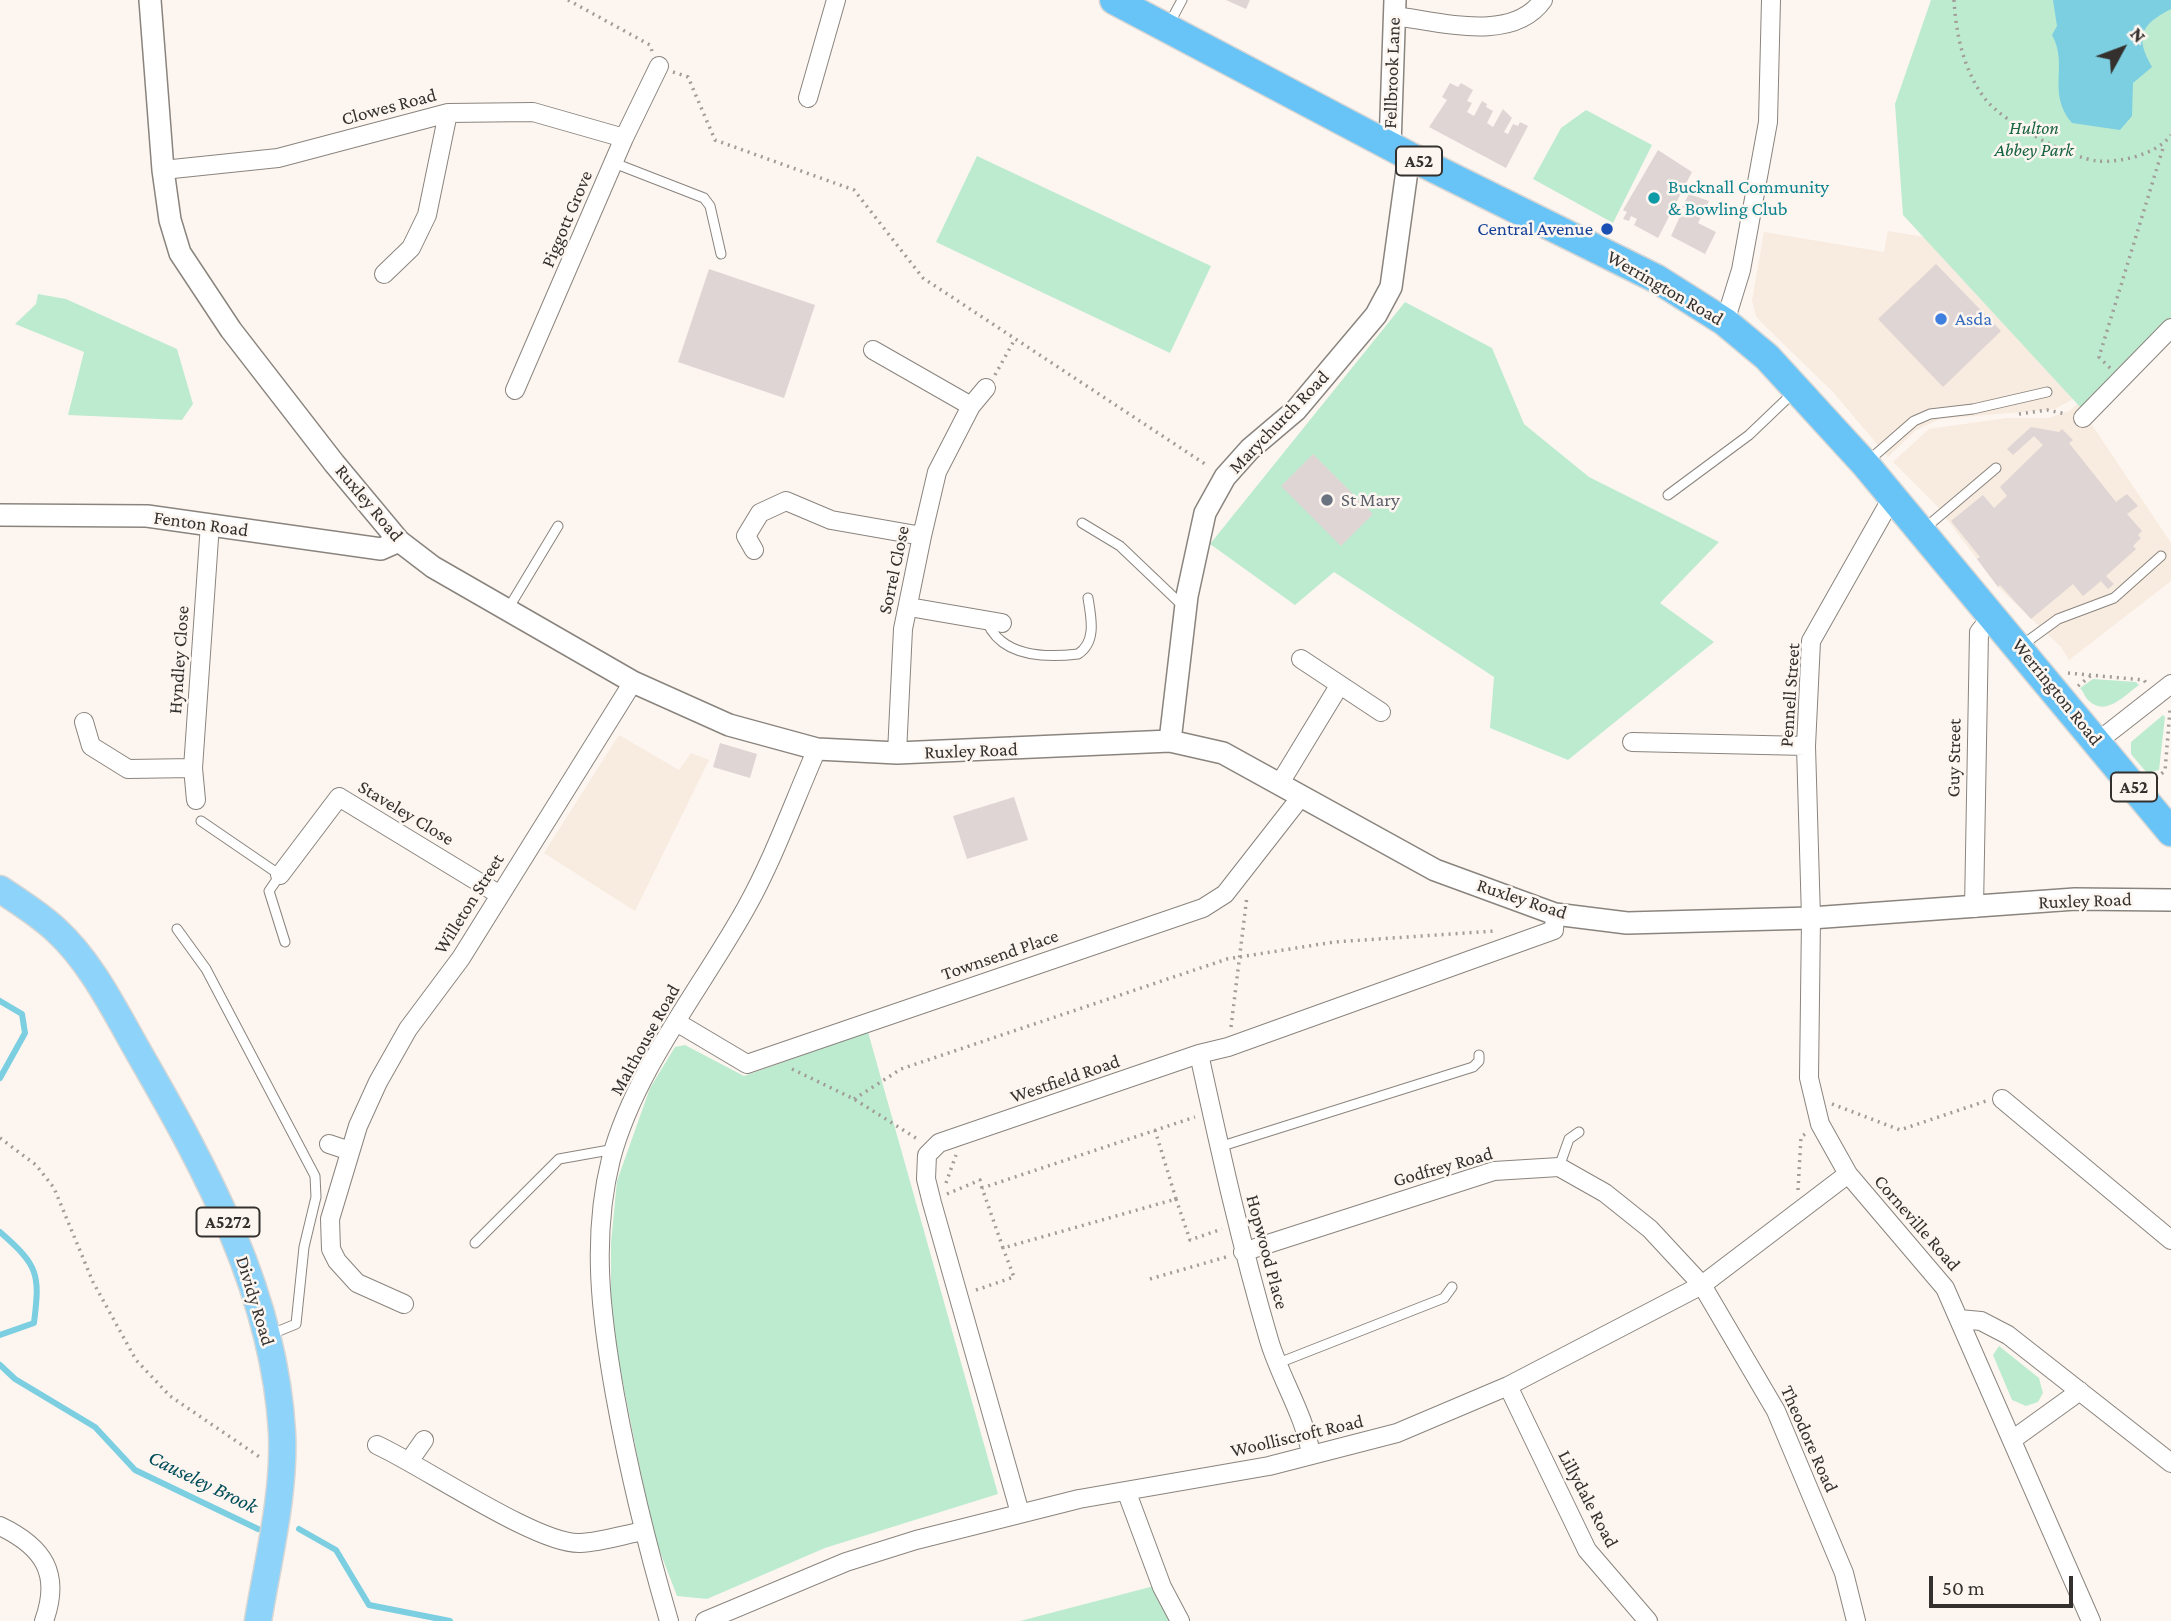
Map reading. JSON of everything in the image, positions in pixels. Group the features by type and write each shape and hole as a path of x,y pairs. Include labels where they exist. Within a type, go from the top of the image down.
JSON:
{"highway":[{"name":"Werrington Road","path":"1114,0 1399,151 1657,279 1725,322 1767,357 1866,464 2171,832"}],"main road":[{"name":"Dividy Road","path":"0,889 56,930 103,991 181,1129 225,1215 249,1273 268,1336 276,1377 282,1453 281,1477 258,1621"}],"street":[{"name":"Ruxley Road","path":"150,0 163,170 170,220 180,253 231,330 398,541 433,567 633,682 729,725 817,749 897,753 1170,741 1223,753 1280,783 1300,798 1435,870 1555,914 1627,923 1811,918 2075,899 2171,900"},
{"path":"808,98 836,0"},
{"path":"1394,8 1483,27 1515,22 1543,0"},
{"path":"1725,322 1741,270 1768,122 1771,0"},
{"name":"Fellbrook Lane","path":"1394,8 1399,151"},
{"name":"Piggott Grove","path":"515,390 624,138 659,66"},
{"name":"Clowes Road","path":"163,170 278,158 448,113 533,112 624,138"},
{"path":"384,274 411,248 427,215 448,113"},
{"name":"Marychurch Road","path":"1170,741 1185,608 1205,513 1225,477 1250,449 1296,410 1376,315 1391,287 1399,151"},
{"path":"2083,418 2171,328"},
{"path":"873,350 971,405"},
{"name":"Sorrel Close","path":"897,753 899,671 922,536 937,472 971,405 986,388"},
{"name":"Pennell Street","path":"1811,918 1806,746 1811,641 1893,496"},
{"path":"754,550 746,536 760,513 786,501 831,520 922,536"},
{"name":"Fenton Road","path":"0,515 147,516 382,549 398,541"},
{"name":"Hyndley Close","path":"197,800 193,768 210,524"},
{"path":"909,607 994,622"},
{"name":"Guy Street","path":"1974,908 1979,632 1993,615"},
{"path":"1301,659 1381,712"},
{"name":"Willeton Street","path":"404,1304 379,1302 347,1274 337,1261 328,1236 330,1219 350,1152 377,1082 408,1029 461,958 633,682"},
{"path":"2097,742 2171,684"},
{"path":"1280,783 1339,686"},
{"path":"84,722 92,746 128,769 193,768"},
{"path":"1632,742 1806,746"},
{"name":"Malthouse Road","path":"669,1621 632,1490 601,1313 599,1247 604,1196 615,1149 642,1081 748,906 817,749"},
{"name":"Staveley Close","path":"280,875 339,797 500,895"},
{"name":"Townsend Place","path":"678,1023 747,1064 1203,908 1225,894 1300,798"},
{"name":"Westfield Road","path":"932,1150 939,1143 1199,1054 1228,1047 1554,930 1555,914"},
{"name":"Corneville Road","path":"1811,918 1811,1097 1821,1126 1848,1174 1943,1283 2091,1621"},
{"name":"Hopwood Place","path":"1199,1054 1243,1252 1276,1364 1308,1438 1311,1455"},
{"path":"2002,1099 2171,1240"},
{"path":"329,1144 350,1152"},
{"path":"932,1150 927,1155 926,1179 1020,1513"},
{"path":"1559,1167 1605,1193 1632,1215 1702,1284"},
{"name":"Godfrey Road","path":"1243,1252 1494,1171 1559,1167"},
{"name":"Woolliscroft Road","path":"705,1621 846,1562 1020,1513 1079,1499 1127,1493 1269,1466 1397,1433 1507,1386 1702,1284 1848,1174"},
{"name":"Theodore Road","path":"1702,1284 1776,1411 1844,1573 1856,1621"},
{"path":"1959,1319 1981,1321 1996,1327 2171,1463"},
{"name":"Lillydale Road","path":"1507,1386 1587,1550 1648,1621"},
{"path":"2012,1440 2080,1391"},
{"path":"410,1460 424,1440"},
{"path":"377,1445 410,1460 545,1538 579,1543 643,1531"},
{"path":"1127,1493 1162,1587 1180,1621"},
{"path":"0,1526 31,1545 50,1574 52,1598 44,1621"}],"lane":[{"path":"1167,28 1182,0"},
{"path":"614,163 704,198 710,206 720,254"},
{"path":"1668,495 1748,435 1798,389"},
{"path":"1866,464 1914,421 1930,414 1973,409 2047,392"},
{"path":"1922,530 1996,468"},
{"path":"1083,523 1120,547 1185,608"},
{"path":"507,610 558,526"},
{"path":"2020,647 2058,619 2113,598 2161,556"},
{"path":"994,622 1003,643 1018,652 1078,654 1086,648 1091,633 1088,598"},
{"path":"201,821 280,875 269,891 285,942"},
{"path":"177,929 206,969 315,1176 316,1197 304,1247 296,1324 268,1336"},
{"path":"1219,1147 1474,1067 1479,1061 1479,1055"},
{"path":"1559,1167 1569,1139 1579,1132"},
{"path":"475,1243 559,1159 615,1149"},
{"path":"1276,1364 1444,1298 1452,1287"}],"path":[{"path":"568,0 650,45 659,66 688,77 715,140 854,190 923,278 1225,477"},
{"path":"1954,0 1956,34 1968,67 1986,100 2010,121 2060,148 2096,161 2121,161 2164,145"},
{"path":"2121,379 2099,357 2164,145 2171,135"},
{"path":"986,388 1015,339"},
{"path":"2019,414 2047,410 2083,418"},
{"path":"1228,1047 1252,859"},
{"path":"854,1099 901,1069 1239,957 1334,942 1504,930"},
{"path":"766,1057 854,1099 932,1150"},
{"path":"1811,1097 1900,1130 1991,1099 2002,1099"},
{"path":"982,1188 1203,1114"},
{"path":"1797,1213 1801,1137 1821,1126"},
{"path":"1156,1130 1175,1199 1190,1240 1230,1227"},
{"path":"958,1296 1014,1277 980,1181 944,1195 963,1136"},
{"path":"0,1138 36,1165 54,1188 93,1282 136,1360 170,1396 265,1462 267,1450 282,1453"},
{"path":"1003,1248 1175,1199"},
{"path":"1150,1279 1243,1252"}],"shaded area":[{"path":"1888,231 1924,237 2073,399 2055,409 1940,419 1916,430 1888,457 1833,392 1761,322 1756,316 1752,301 1764,232 1884,252"},
{"path":"2078,404 2171,543 2171,581 2069,660 2061,647 1998,587 1937,506 1893,462 1929,429 2007,418 2049,418 2069,411"},
{"path":"619,735 679,770 691,753 709,760 635,911 544,853"}],"green space":[{"name":"Hulton Abbey Park","path":"1931,0 2171,0 2171,318 2081,408 1903,215 1895,104"},
{"path":"1586,110 1652,145 1613,223 1533,179 1561,128"},
{"path":"977,156 1211,266 1170,353 936,242"},
{"path":"38,294 66,299 177,349 193,404 182,420 68,415 84,352 15,324 36,304"},
{"path":"1405,302 1492,348 1524,424 1589,477 1719,542 1660,603 1714,642 1568,760 1490,728 1494,677 1334,572 1295,605 1210,544"},
{"path":"2093,679 2136,682 2139,685 2122,699 2102,707 2089,701 2080,688"},
{"path":"2163,715 2165,717 2159,770 2147,773 2131,754 2131,742"},
{"path":"868,1032 998,1494 825,1548 707,1599 677,1596 652,1531 611,1322 611,1243 617,1181 650,1088 675,1047 685,1045 744,1076"},
{"path":"1999,1346 2039,1378 2043,1393 2038,1402 2026,1406 2012,1400 1993,1355"},
{"path":"1154,1586 1173,1621 1020,1621"}],"water":[{"path":"2053,0 2171,0 2171,9 2147,26 2144,33 2143,48 2152,67 2133,83 2132,116 2120,130 2072,123 2064,112 2059,90 2059,57 2052,35 2057,26"}],"building":[{"path":"1226,0 1250,0 1246,9"},
{"path":"1450,83 1458,87 1461,83 1473,90 1467,101 1472,103 1467,112 1474,116 1482,101 1487,104 1486,107 1493,111 1487,123 1493,127 1503,109 1512,118 1504,132 1508,134 1513,124 1518,126 1520,122 1528,126 1506,168 1429,127 1447,100 1442,97"},
{"name":"Bucknall Community & Bowling Club","path":"1658,150 1692,172 1658,238 1634,225 1637,219 1631,216 1629,221 1623,219 1627,212 1623,210"},
{"path":"1689,194 1709,201 1698,223 1716,232 1705,254 1671,236 1681,214 1684,217 1687,209 1682,207"},
{"path":"1936,264 2001,331 1943,387 1878,319"},
{"path":"709,269 815,305 784,398 678,362"},
{"path":"2031,427 2059,432 2062,429 2073,440 2069,443 2116,502 2127,494 2138,506 2127,514 2142,531 2138,535 2141,538 2133,546 2136,549 2106,576 2114,584 2108,589 2101,581 2083,596 2073,584 2031,619 2000,585 1998,587 1977,559 1980,557 1951,521 1983,495 1994,508 2007,496 2000,487 2043,445 2034,436 2013,455 2007,449"},
{"name":"St Mary","path":"1313,454 1373,514 1341,546 1281,486"},
{"path":"720,743 757,754 750,778 713,767"},
{"path":"1014,797 1028,840 967,859 953,816"}],"waterway":[{"name":"Causeley Brook","path":"0,1001 22,1014 25,1033 0,1078"},
{"name":"Causeley Brook","path":"0,1232 29,1263 34,1272 37,1293 34,1323 0,1335"},
{"name":"Causeley Brook","path":"0,1365 15,1379 95,1427 135,1470 258,1529"},
{"name":"Causeley Brook","path":"299,1529 336,1550 369,1605 450,1621"}],"place":[{"name":"Bucknall Community & Bowling Club","path":"1654,198"},
{"name":"Central Avenue","path":"1607,229"},
{"name":"Asda","path":"1941,319"},
{"name":"St Mary","path":"1327,500"}]}
